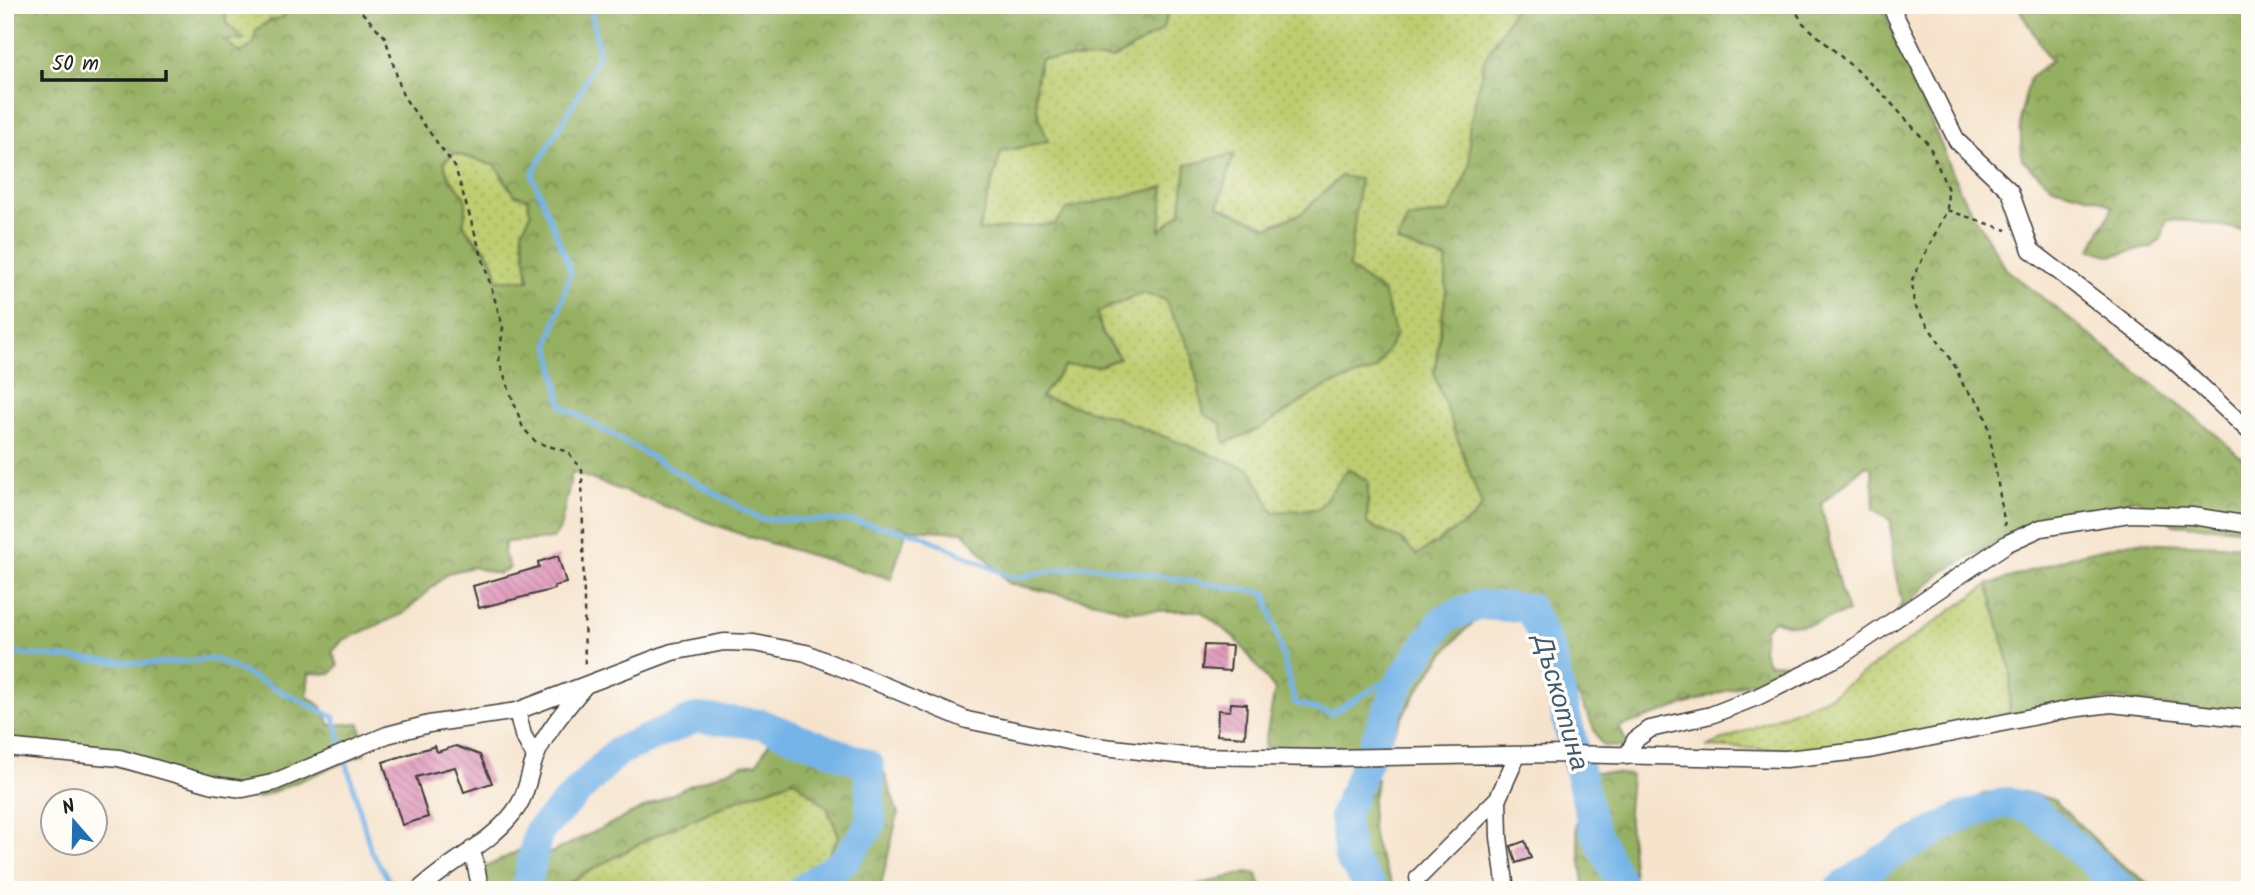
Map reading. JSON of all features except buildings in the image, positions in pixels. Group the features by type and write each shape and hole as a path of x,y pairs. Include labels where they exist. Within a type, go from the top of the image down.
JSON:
{"street":[{"path":"1890,5 1957,141 2010,191 2031,250 2173,360 2250,432"},
{"path":"1627,756 1635,740 1650,729 1711,715 1757,697 1841,656 2008,543 2041,528 2129,514 2192,516 2250,525"},
{"path":"5,747 119,758 214,785 243,789 272,783 387,735 429,724 517,711 672,652 700,644 754,643 806,653 967,720 1086,745 1185,756 1387,758 1566,754 1800,758 1869,750 2071,709 2111,704 2250,719"},
{"path":"419,890 515,811 527,788 535,757 558,718 585,685"},
{"path":"517,711 523,735 535,757"},
{"path":"1418,878 1498,797 1517,756"},
{"path":"1498,797 1499,837 1506,890"},
{"path":"472,849 481,890"}],"path":[{"path":"355,5 385,37 403,96 455,167 503,327 499,361 523,428 536,442 568,452 582,470 585,685"},
{"path":"1792,5 1803,23 1882,93 1929,145 1948,190 1947,210 1912,280 1914,305 1956,368 1965,390 1981,404 1988,425 2008,543"},
{"path":"1947,210 2026,236"}],"green space":[{"path":"5,5 223,5 227,24 244,39 225,41 240,53 253,45 256,30 269,21 284,17 285,5 1171,5 1162,30 1114,59 1041,59 1035,91 1040,119 1048,141 1001,152 978,231 1055,224 1067,209 1164,187 1160,231 1181,212 1186,165 1234,154 1218,206 1268,227 1302,213 1341,176 1360,179 1349,268 1383,292 1396,335 1376,370 1327,386 1257,430 1225,443 1221,424 1204,414 1191,350 1164,299 1141,293 1097,313 1103,335 1120,358 1100,366 1065,366 1041,397 1111,416 1251,470 1273,512 1318,509 1348,469 1368,481 1367,524 1402,540 1417,555 1473,518 1482,506 1434,374 1446,291 1446,260 1397,242 1407,219 1450,212 1470,165 1469,130 1484,61 1516,5 1882,5 1963,197 2006,269 2219,437 2250,466 2250,530 2174,524 2135,498 1997,543 1942,572 1894,616 1902,603 1892,557 1891,521 1874,509 1872,468 1866,465 1821,504 1840,589 1848,612 1804,625 1785,624 1774,620 1765,629 1763,650 1768,663 1805,664 1619,727 1629,747 1603,746 1579,697 1557,663 1542,617 1538,612 1517,603 1494,609 1470,625 1447,650 1408,706 1386,750 1264,747 1275,690 1235,638 1200,611 1124,611 1109,605 1008,583 964,532 907,529 891,579 746,536 572,472 560,529 553,539 505,542 504,554 510,568 498,574 473,567 448,573 403,614 343,640 332,652 338,665 331,674 309,673 307,696 322,707 330,725 360,723 365,754 258,798 210,794 107,762 5,742","holes":["454,153 496,166 515,195 527,198 531,214 522,231 529,280 497,280 488,253 463,223 466,201 446,171 444,162"]},
{"path":"223,5 285,5 284,17 269,21 253,45 240,53 224,40 243,39 227,24"},
{"path":"1171,5 1516,5 1484,61 1469,130 1470,165 1450,212 1407,219 1397,242 1446,260 1446,291 1434,374 1482,506 1473,518 1417,555 1402,540 1367,524 1368,481 1348,469 1318,509 1273,512 1251,470 1111,416 1040,397 1065,366 1100,366 1119,358 1103,335 1096,313 1142,293 1164,299 1191,350 1204,413 1257,430 1327,386 1376,370 1383,292 1349,268 1341,176 1302,213 1268,227 1218,206 1233,154 1186,165 1181,212 1159,232 1164,188 1055,224 978,231 1001,152 1048,141 1040,119 1035,91 1041,59 1114,59 1162,30"},
{"path":"2021,5 2250,5 2250,231 2191,221 2167,220 2161,239 2152,247 2110,256 2091,249 2113,207 2099,199 2053,187 2022,160 2020,117 2030,77 2051,61 2021,13"},
{"path":"454,153 496,166 509,188 527,198 531,214 522,231 529,280 497,280 486,249 468,232 463,222 466,211 463,195 450,178 444,162"},
{"path":"2132,542 2250,546 2250,719 2117,699 2009,714 2011,670 1988,585 2080,554"},
{"path":"1988,585 2011,670 2009,714 1817,751 1706,747 1830,696"},
{"path":"795,728 880,761 898,813 880,890 808,890 839,836 827,807 794,780 732,802 652,837 555,890 495,890 476,872 520,850 536,860 689,786 742,765 757,763 775,733"},
{"path":"1589,771 1631,775 1628,811 1635,890 1585,890 1576,825"},
{"path":"794,779 827,807 839,836 808,890 555,890 652,837 732,802"},
{"path":"1377,779 1372,810 1373,836 1396,890 1359,890 1340,821 1341,793 1346,780"},
{"path":"2021,791 2054,800 2116,860 2157,890 1848,890 1921,831 1985,793"},
{"path":"1248,872 1257,874 1262,890 1178,890"}],"waterway":[{"path":"590,5 599,53 575,101 532,174 571,271 549,343 562,406 760,519 852,521 921,535 1013,578 1086,565 1266,593 1295,703 1331,714 1383,683 1399,683"},
{"name":"Дъскотина","path":"1374,890 1349,858 1344,816 1399,683 1444,619 1478,605 1529,608 1550,650 1593,827 1624,890"},
{"path":"5,643 18,654 150,664 215,659 334,717 371,851 395,890"},
{"name":"Дъскотина","path":"526,890 538,832 617,752 696,718 761,724 869,765 871,824 845,860 801,890"},
{"name":"Дъскотина","path":"1838,890 1882,860 1959,818 2007,802 2034,810 2124,890"}]}
